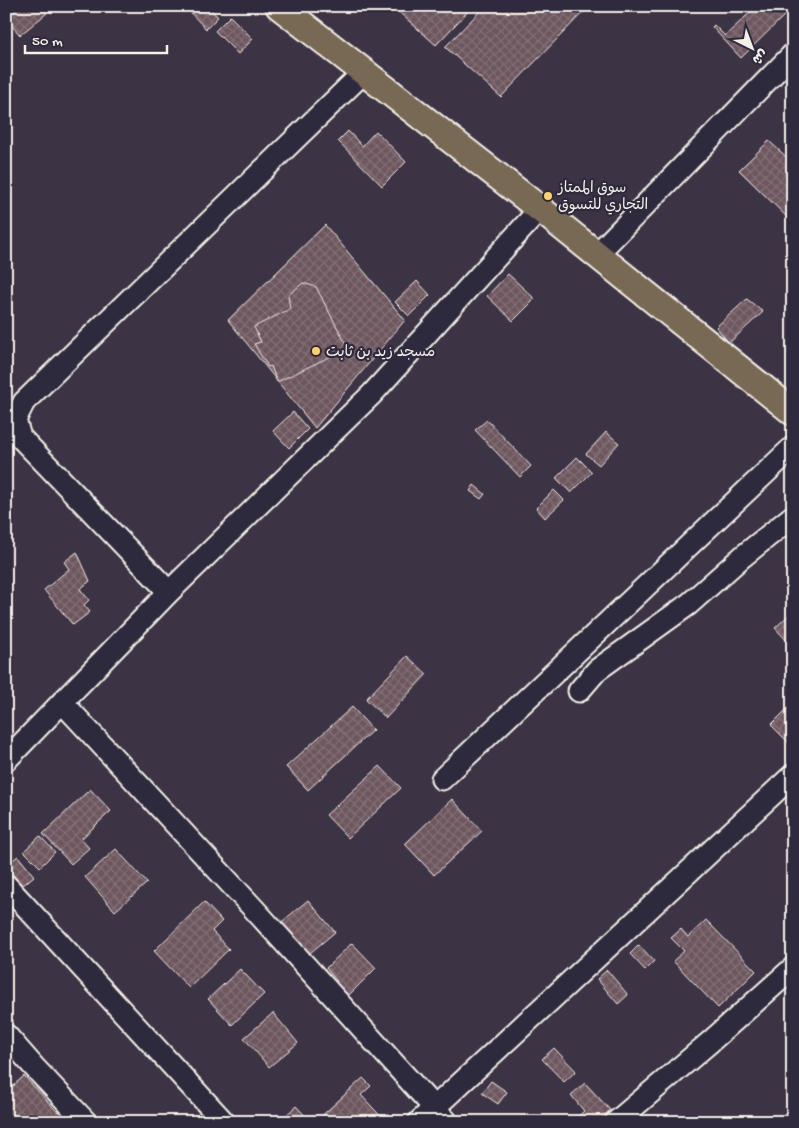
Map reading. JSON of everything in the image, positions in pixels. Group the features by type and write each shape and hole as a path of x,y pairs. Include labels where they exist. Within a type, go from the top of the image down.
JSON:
{"main road":[{"path":"279,6 540,209 793,412"}],"street":[{"path":"596,255 793,54"},
{"path":"169,592 20,437 15,420 24,402 364,72"},
{"path":"6,760 169,592 372,394 540,209"},
{"path":"442,779 793,447"},
{"path":"579,691 597,670 689,604 742,557 793,516"},
{"path":"62,702 440,1114"},
{"path":"418,1122 440,1114 793,775"},
{"path":"6,885 224,1122"},
{"path":"616,1122 793,968"},
{"path":"6,1035 86,1122"}],"building":[{"path":"20,6 41,6 47,13 20,35 6,19"},
{"path":"184,6 208,6 218,17 206,29"},
{"path":"392,6 473,6 436,45"},
{"path":"485,6 589,6 501,97 445,47"},
{"path":"757,6 793,7 741,58 712,27 714,25 725,36"},
{"path":"230,16 253,39 238,54 215,31"},
{"path":"348,131 362,146 376,131 406,162 382,186 338,141"},
{"path":"769,141 793,163 793,223 739,170"},
{"name":"مسجد زيد بن ثابت","path":"325,225 405,320 315,428 228,320"},
{"path":"508,274 535,299 513,321 487,296"},
{"path":"417,281 430,295 409,316 395,302"},
{"path":"303,283 316,287 348,348 277,382 271,366 268,367 254,344 261,342 254,327 290,309 288,295"},
{"path":"747,299 763,312 729,343 716,327"},
{"path":"293,412 308,429 289,448 273,431"},
{"path":"487,420 531,466 520,477 475,430"},
{"path":"606,432 619,443 599,465 586,454"},
{"path":"577,457 592,472 571,493 556,478"},
{"path":"474,485 485,494 481,499 470,491"},
{"path":"554,490 564,500 545,518 536,508"},
{"path":"77,552 90,581 80,589 89,600 84,605 90,612 73,625 44,590 69,569 64,562"},
{"path":"793,611 793,647 775,628"},
{"path":"407,656 427,674 386,718 366,699"},
{"path":"352,707 373,730 308,790 286,767"},
{"path":"789,707 793,711 793,747 771,725"},
{"path":"380,766 401,788 348,838 326,815"},
{"path":"90,789 111,811 81,839 89,848 71,864 43,834"},
{"path":"452,799 482,831 434,875 405,844"},
{"path":"40,836 55,852 40,867 24,851"},
{"path":"116,849 147,883 115,911 85,877"},
{"path":"18,856 34,876 11,895 6,889 6,865"},
{"path":"308,900 335,932 304,958 277,926"},
{"path":"204,902 222,921 212,931 229,949 189,988 154,951"},
{"path":"706,920 756,971 718,1008 673,961 684,951 671,938 681,929 688,937"},
{"path":"352,943 376,968 341,1003 328,990 337,981 326,968"},
{"path":"639,945 654,961 645,970 630,954"},
{"path":"240,969 264,994 232,1025 208,999"},
{"path":"607,970 628,995 618,1004 597,979"},
{"path":"273,1013 298,1043 269,1067 244,1038"},
{"path":"554,1048 576,1071 564,1082 542,1059"},
{"path":"24,1076 67,1122 8,1122 6,1120 6,1092"},
{"path":"363,1078 371,1086 361,1095 386,1122 315,1122"},
{"path":"491,1081 507,1092 498,1104 482,1093"},
{"path":"585,1083 610,1110 597,1122 572,1122 584,1111 571,1095"},
{"path":"296,1106 311,1122 284,1122 282,1119"}],"place":[{"name":"سوق الممتاز التجاري للتسوق","path":"548,196"},
{"name":"مسجد زيد بن ثابت","path":"316,351"}]}
